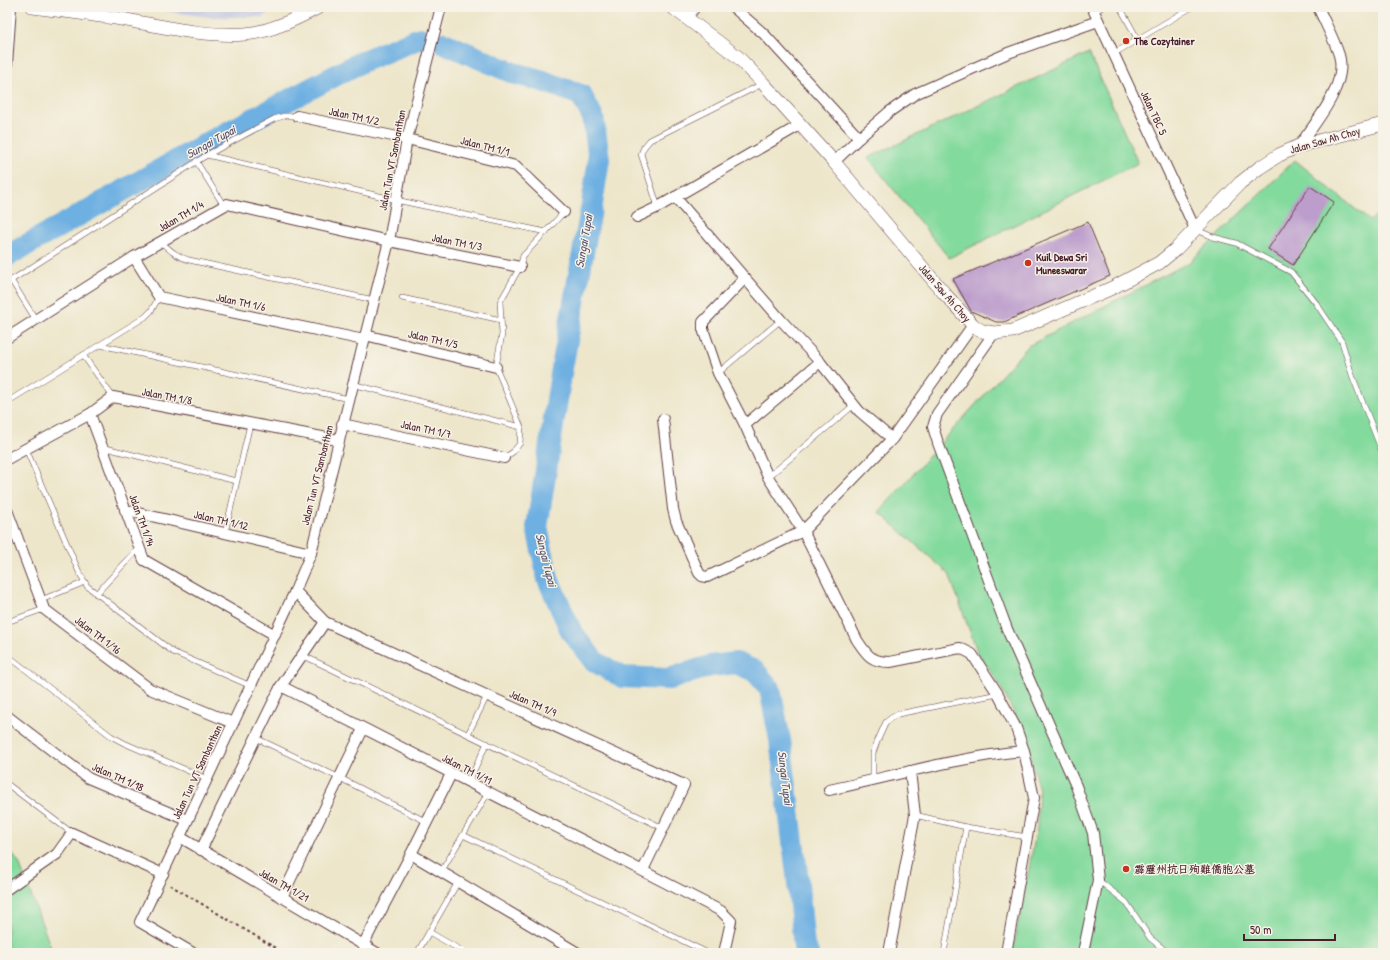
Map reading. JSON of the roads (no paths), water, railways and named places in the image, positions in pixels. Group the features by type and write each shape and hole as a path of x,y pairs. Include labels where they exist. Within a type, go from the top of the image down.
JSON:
{"street":[{"path":"7,64 11,7"},
{"path":"34,7 73,10 204,34 245,34 274,28 319,7"},
{"name":"Jalan Tun VT Sambanthan","path":"193,953 140,922 296,591 310,553 389,241 407,139 441,7"},
{"name":"Jalan Saw Ah Choy","path":"672,7 738,57 834,162 972,325 982,331 994,333 1013,331 1112,288 1158,263 1176,250 1240,183 1279,154 1299,146 1383,124"},
{"path":"687,18 695,7"},
{"path":"733,7 764,34 859,138"},
{"path":"1299,146 1331,99 1339,76 1339,56 1318,7"},
{"name":"Jalan TBC 5","path":"1093,9 1195,229"},
{"path":"834,162 889,112 914,94 1008,53 1098,21"},
{"name":"Jalan TM 1/2","path":"297,116 407,139"},
{"path":"637,217 658,208 800,125"},
{"name":"Jalan TM 1/1","path":"407,139 516,166 564,212"},
{"path":"675,198 781,320 820,362 859,411 892,439"},
{"path":"224,206 227,204 389,241"},
{"name":"Jalan TM 1/4","path":"7,338 134,257 224,206"},
{"name":"Jalan TM 1/3","path":"389,241 520,267"},
{"path":"134,257 159,297"},
{"path":"746,278 703,322 702,329 718,373 745,425 768,477 803,531 857,640 867,656 882,662 890,662 960,648 972,654 998,694 1016,728 1024,751 1034,798 1006,953"},
{"name":"Jalan TM 1/6","path":"159,297 364,338"},
{"path":"663,419 673,510 679,528 699,573 702,576 707,577 803,531 892,439 972,325"},
{"path":"994,333 937,414 933,427 1007,629 1076,786 1093,833 1098,880 1082,953"},
{"name":"Jalan TM 1/5","path":"364,338 496,367"},
{"path":"745,425 820,362"},
{"path":"7,459 90,414 113,398"},
{"name":"Jalan TM 1/8","path":"113,398 338,440"},
{"name":"Jalan TM 1/14","path":"90,414 144,560 275,635"},
{"name":"Jalan TM 1/7","path":"342,424 504,458"},
{"path":"7,510 42,604"},
{"name":"Jalan TM 1/12","path":"125,510 310,553"},
{"name":"Jalan TM 1/9","path":"296,591 325,622 684,785 643,870"},
{"name":"Jalan TM 1/16","path":"42,604 150,689 233,723"},
{"path":"201,850 281,686 325,622"},
{"name":"Jalan TM 1/11","path":"281,686 468,783 643,870 721,911 731,920 724,953"},
{"name":"Jalan TM 1/18","path":"7,716 88,778 187,820"},
{"path":"282,898 363,729"},
{"path":"829,790 910,771 1024,751"},
{"path":"889,953 915,815 910,771"},
{"path":"363,945 451,774"},
{"path":"7,889 57,854 72,833 162,877"},
{"name":"Jalan TM 1/21","path":"180,837 377,953"},
{"path":"411,854 578,953"}],"lane":[{"path":"1093,9 1103,7"},
{"path":"1120,7 1138,40"},
{"path":"1113,54 1192,7"},
{"path":"658,208 641,154 644,147 650,140 763,83"},
{"path":"36,320 9,282 196,161 274,119 284,116 297,116"},
{"path":"207,155 396,200 546,232"},
{"path":"196,161 224,206"},
{"path":"504,458 513,452 520,443 521,427 496,367 502,334 500,302 520,267 523,256 564,212"},
{"path":"1195,229 1213,237 1236,244 1262,256 1290,272 1316,303 1342,342 1352,375 1383,454"},
{"path":"161,242 181,258 374,300"},
{"path":"7,402 144,317 152,311 159,297"},
{"path":"402,298 501,320"},
{"path":"718,373 781,320"},
{"path":"100,345 349,398"},
{"path":"83,355 113,398"},
{"path":"352,384 521,427"},
{"path":"768,477 854,405"},
{"path":"225,533 250,424"},
{"path":"102,446 236,481"},
{"path":"26,449 87,586 174,652 251,686"},
{"path":"96,594 139,548"},
{"path":"7,622 85,582"},
{"path":"302,654 663,828"},
{"path":"7,655 111,736 207,779"},
{"path":"873,780 873,753 886,722 891,718 898,714 998,694"},
{"path":"468,734 487,696"},
{"path":"256,738 427,822"},
{"path":"468,783 487,743"},
{"path":"7,784 72,833"},
{"path":"441,872 488,793"},
{"path":"915,815 1028,837"},
{"path":"944,953 966,826"},
{"path":"463,835 708,953"},
{"path":"1098,880 1126,902 1150,938 1168,953"},
{"path":"417,953 458,882"},
{"path":"429,932 466,953"}],"waterway":[{"name":"Sungai Tupai","path":"7,256 209,142 363,61 420,38"},
{"name":"Sungai Tupai","path":"444,43 513,73 543,81 581,95 593,117 599,159 562,368 537,527 548,579 571,631 594,661 622,677 669,679 710,666 736,663 755,671 770,689 780,740 797,873 804,947 808,953"}],"place":[{"name":"The Cozytainer","path":"1126,41"},
{"name":"Kuil Dewa Sri Muneeswarar","path":"1028,263"},
{"name":"霹靂州抗日殉難僑胞公墓","path":"1126,869"}]}
